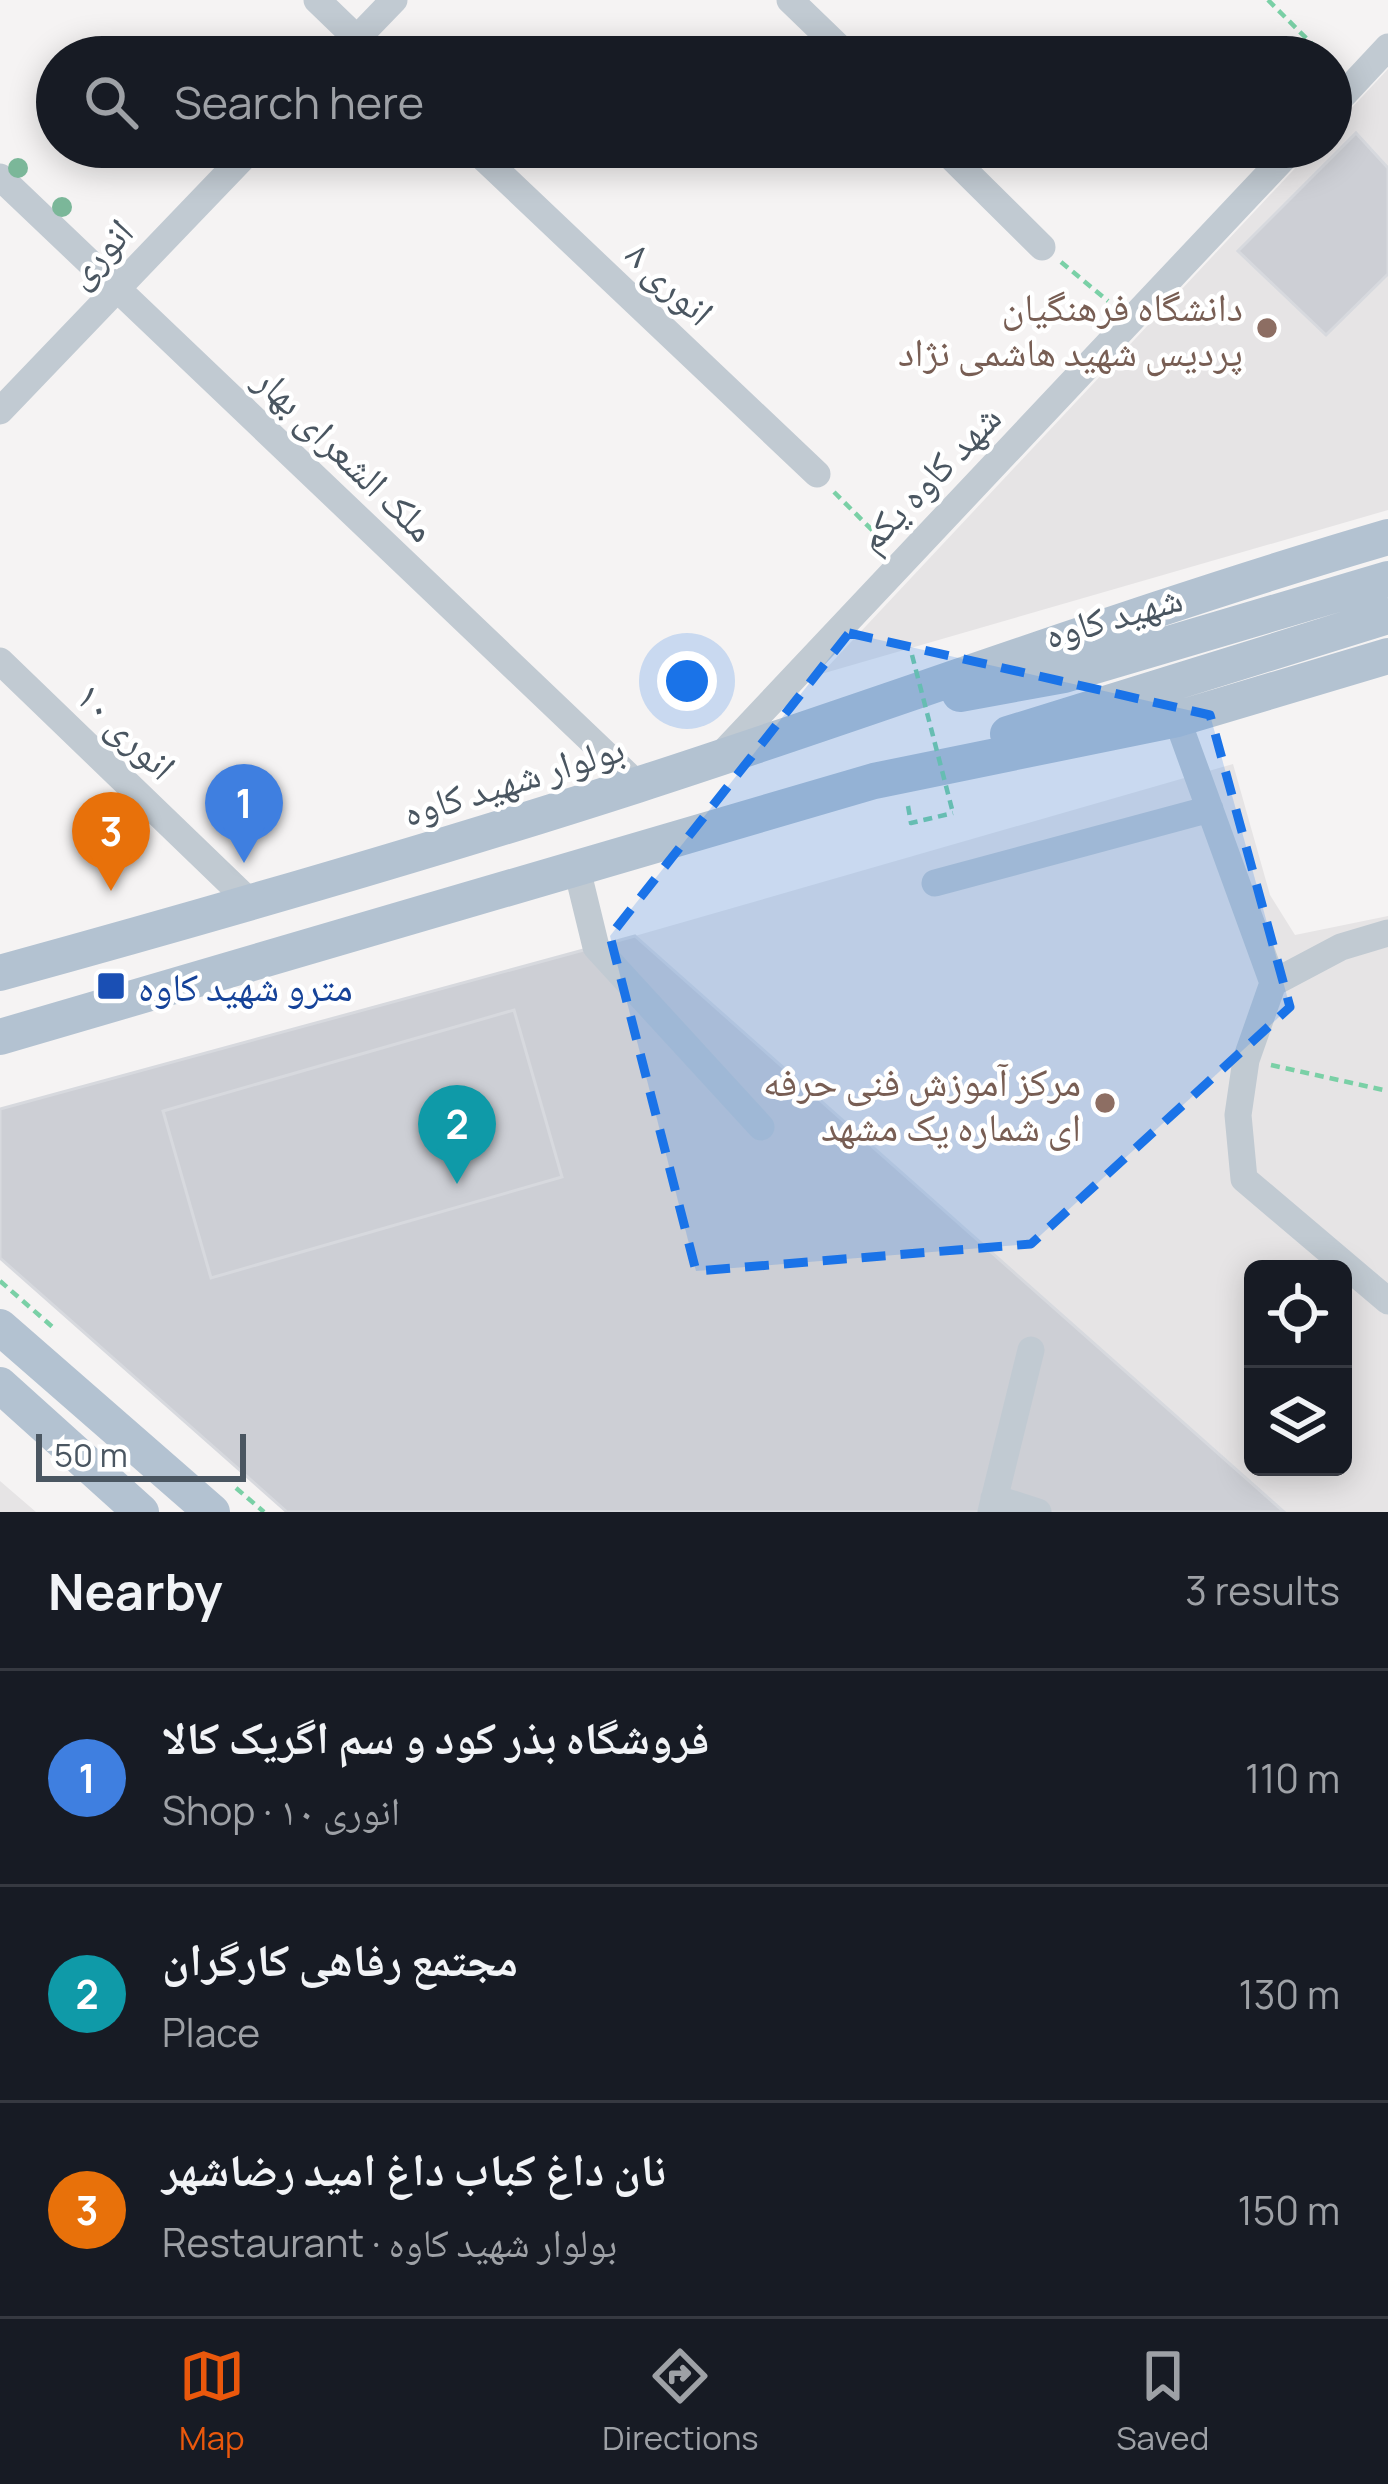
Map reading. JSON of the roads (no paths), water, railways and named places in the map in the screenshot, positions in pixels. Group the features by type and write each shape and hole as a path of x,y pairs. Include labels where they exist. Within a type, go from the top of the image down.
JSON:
{"main road":[{"name":"بولوار شهید کاوه","path":"0,973 252,904 638,785 1174,599 1388,537"},
{"name":"شهید کاوه","path":"856,712 1064,675 1388,579"},
{"name":"شهید کاوه","path":"874,781 1073,711 1388,616"},
{"path":"0,1037 874,781 1177,719 1388,656"},
{"path":"0,1327 212,1512"},
{"path":"0,1385 141,1512"}],"street":[{"path":"317,0 345,36"},
{"path":"368,36 394,0"},
{"path":"790,0 827,36"},
{"path":"1352,86 1388,47"},
{"name":"انوری","path":"0,411 233,168"},
{"name":"انوری ۸","path":"494,168 818,474"},
{"path":"961,168 1042,247"},
{"name":"شهد کاوه یکم","path":"718,758 1274,168"},
{"name":"ملک الشعرای بهار","path":"0,177 638,785"},
{"name":"انوری ۱۰","path":"0,661 252,904"},
{"path":"1177,719 1273,983 1246,1060 1238,1115 1244,1179 1388,1300"},
{"path":"935,884 1210,809"},
{"path":"576,865 596,947 761,1126"},
{"path":"1273,983 1341,946 1388,933"},
{"path":"1031,1350 993,1505 1037,1512"}],"place":[{"name":"دانشگاه فرهنگیان پردیس شهید هاشمی نژاد","path":"1267,328"},
{"name":"فروشگاه بذر کود و سم اگریک کالا","path":"244,863"},
{"name":"نان داغ کباب داغ امید رضاشهر","path":"111,891"},
{"name":"مترو شهید کاوه","path":"111,986"},
{"name":"مرکز آموزش فنی حرفه ای شماره یک مشهد","path":"1105,1103"},
{"name":"مجتمع رفاهی کارگران","path":"457,1184"}]}
